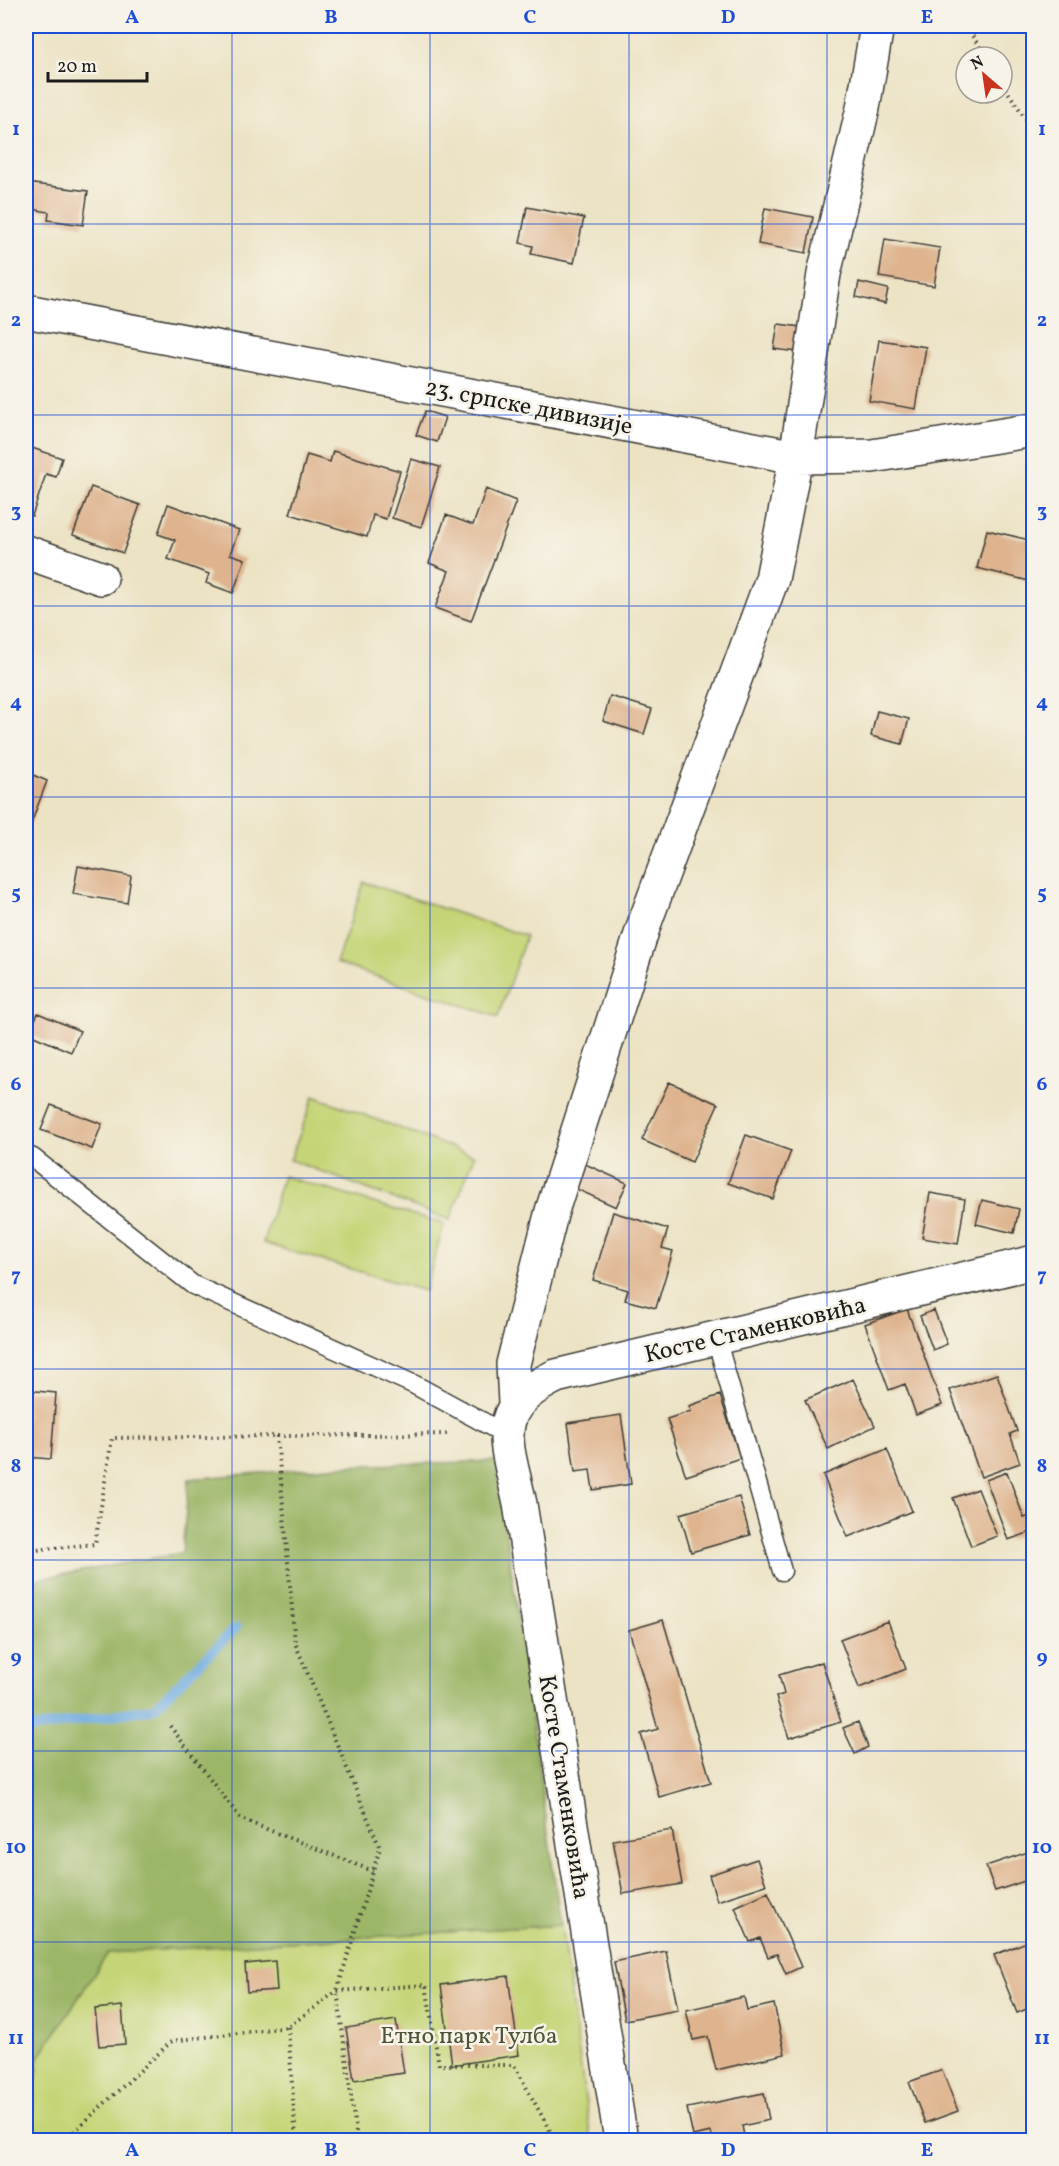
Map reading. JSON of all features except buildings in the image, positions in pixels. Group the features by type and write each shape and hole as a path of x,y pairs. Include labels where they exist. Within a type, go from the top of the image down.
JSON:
{"street":[{"path":"510,1418 513,1364 552,1211 645,922 772,579 796,457 824,274 863,108 877,26"},
{"name":"23. српске дивизије","path":"26,311 796,457 872,456 1034,430"},
{"path":"26,552 101,578"},
{"name":"Косте Стаменковића","path":"621,2140 522,1516 510,1418 531,1388 556,1376 1034,1262"}],"lane":[{"path":"26,1155 33,1158 193,1285 416,1385 510,1418"},
{"path":"716,1338 782,1571"}],"path":[{"path":"966,26 978,45"},
{"path":"1014,101 1034,131"},
{"path":"26,1551 95,1544 112,1438 278,1436 510,1418"},
{"path":"278,1436 295,1643 380,1848 337,1991 357,2140"},
{"path":"170,1726 241,1819 373,1871"},
{"path":"65,2140 172,2041 288,2027 337,1991 426,1985 439,2065 514,2065 555,2140"},
{"path":"288,2027 296,2140"}],"green space":[{"path":"364,882 526,936 498,1017 336,963"},
{"path":"314,1096 474,1156 450,1220 290,1160"},
{"path":"283,1176 444,1224 425,1291 263,1243"},
{"path":"496,1461 561,1925 108,1953 39,2057 29,2140 26,2140 26,1581 182,1553 189,1479 341,1466"},
{"name":"Етно парк Тулба","path":"561,1925 591,2140 29,2140 39,2057 108,1953"}],"waterway":[{"path":"26,1730 154,1708 236,1628"}]}
